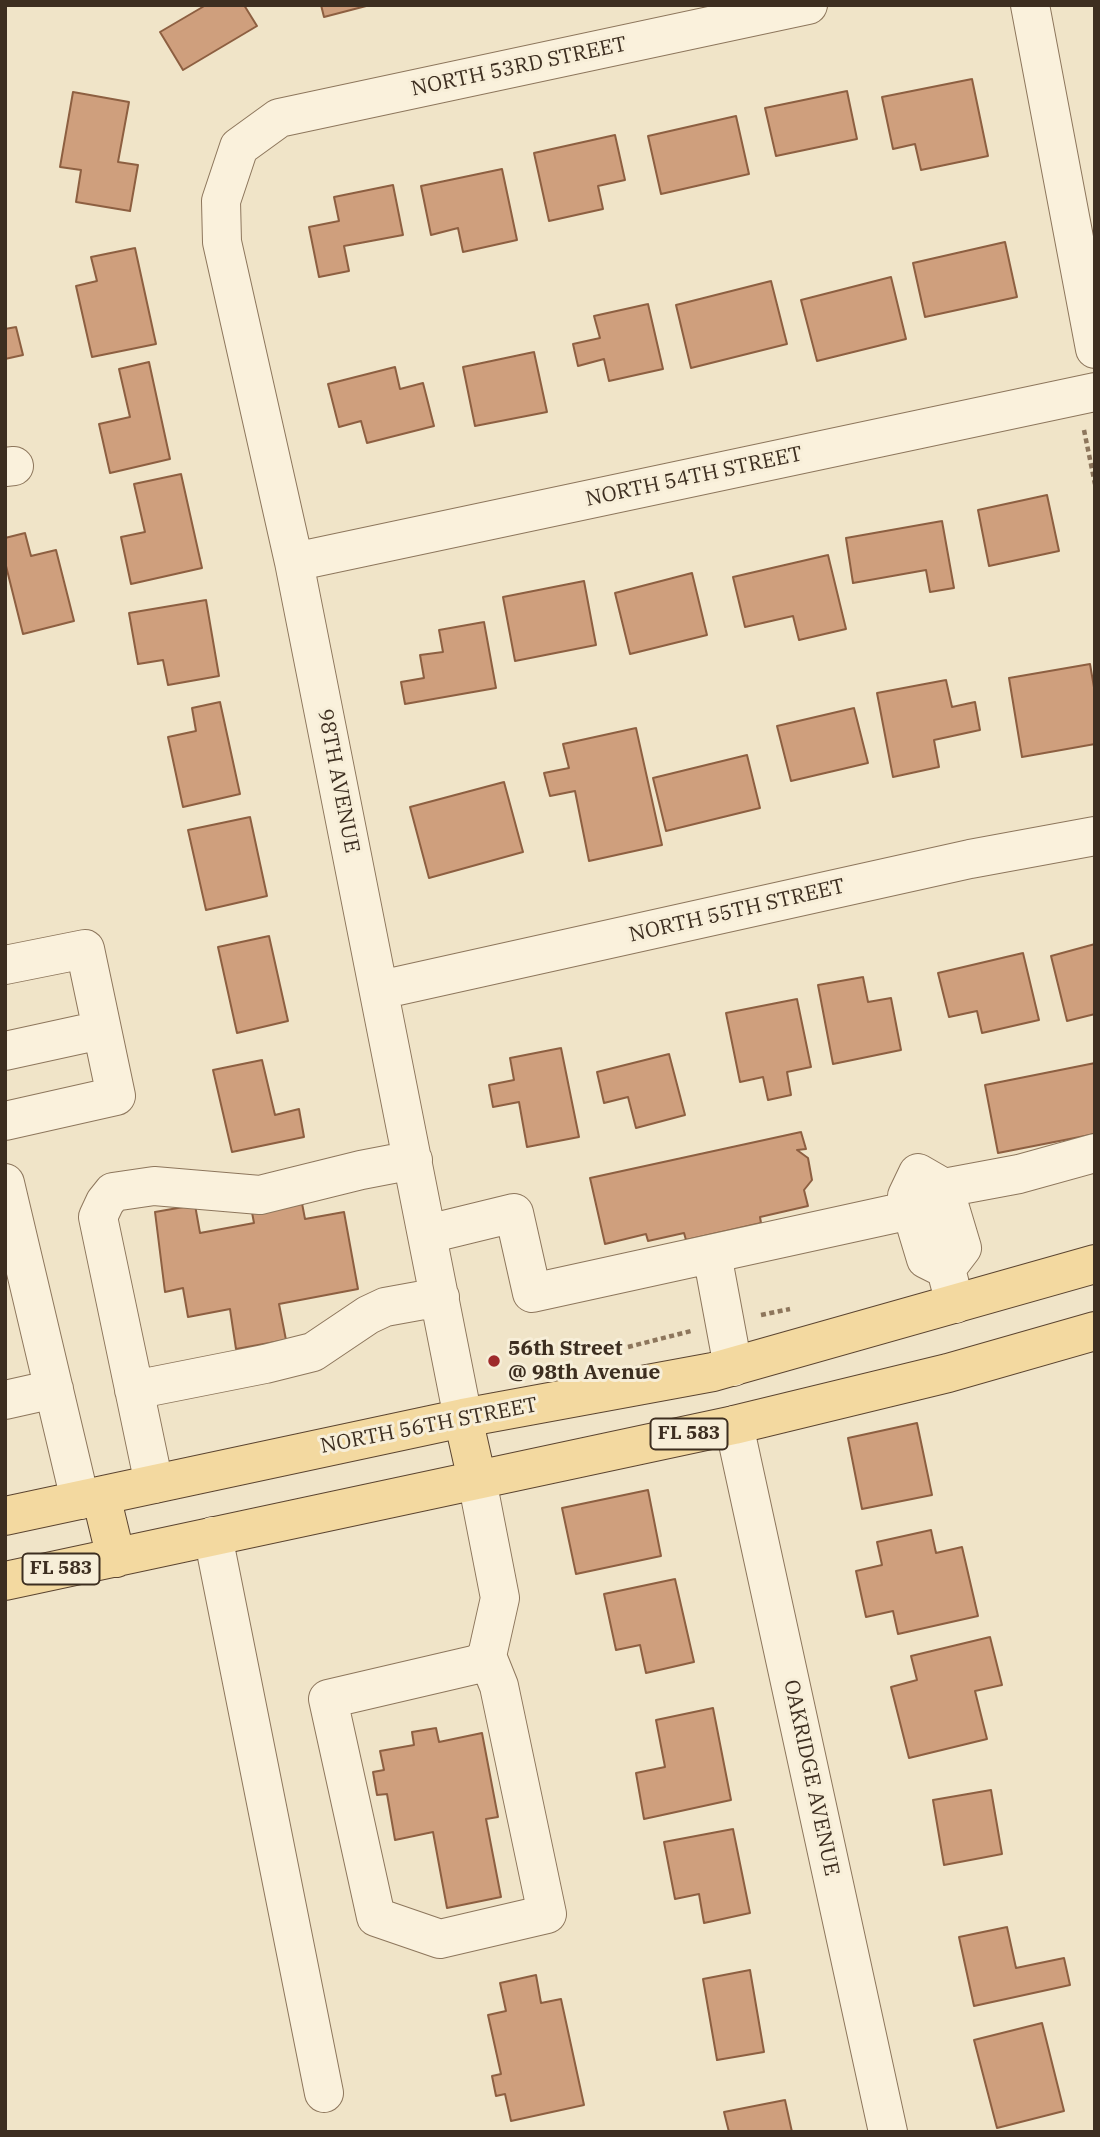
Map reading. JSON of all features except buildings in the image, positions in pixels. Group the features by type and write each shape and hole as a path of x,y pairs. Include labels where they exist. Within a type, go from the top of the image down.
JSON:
{"main road":[{"name":"NORTH 56TH STREET","path":"5,1516 463,1418 733,1367 951,1286 1095,1264"},
{"name":"FL 583","path":"5,1581 734,1424 948,1373 1095,1331"},
{"path":"463,1418 477,1480"},
{"path":"91,1498 116,1558"}],"street":[{"name":"NORTH 53RD STREET","path":"239,147 279,118 808,5"},
{"path":"1030,5 1095,349"},
{"name":"98TH AVENUE","path":"239,147 221,201 222,242 294,562 463,1418"},
{"name":"NORTH 54TH STREET","path":"294,562 1089,409"},
{"name":"NORTH 55TH STREET","path":"380,990 970,859 1095,836"},
{"path":"5,965 85,949 116,1096 5,1121"},
{"path":"5,1051 102,1030"},
{"path":"951,1286 926,1259 911,1210 907,1196 918,1173 944,1188 1019,1174 1095,1153"},
{"path":"154,1484 98,1217 105,1202 113,1192 154,1186 260,1195 413,1160"},
{"path":"944,1188 962,1248 951,1286"},
{"path":"6,1192 51,1378 91,1498"},
{"path":"428,1234 514,1213 532,1293 911,1210"},
{"path":"712,1254 733,1367"},
{"path":"5,1291 13,1328 22,1344 51,1378"},
{"path":"134,1390 313,1352 368,1315 385,1307 440,1297"},
{"path":"5,1400 51,1378"},
{"name":"OAKRIDGE AVENUE","path":"734,1424 888,2132"},
{"path":"477,1480 500,1598 487,1656 499,1686 547,1914 440,1939 376,1917 328,1699 478,1664 487,1656"},
{"path":"213,1536 324,2093"}],"path":[{"path":"1089,409 1095,484"},
{"path":"618,1350 802,1307"}],"place":[{"name":"56th Street @ 98th Avenue","path":"494,1361"}]}
